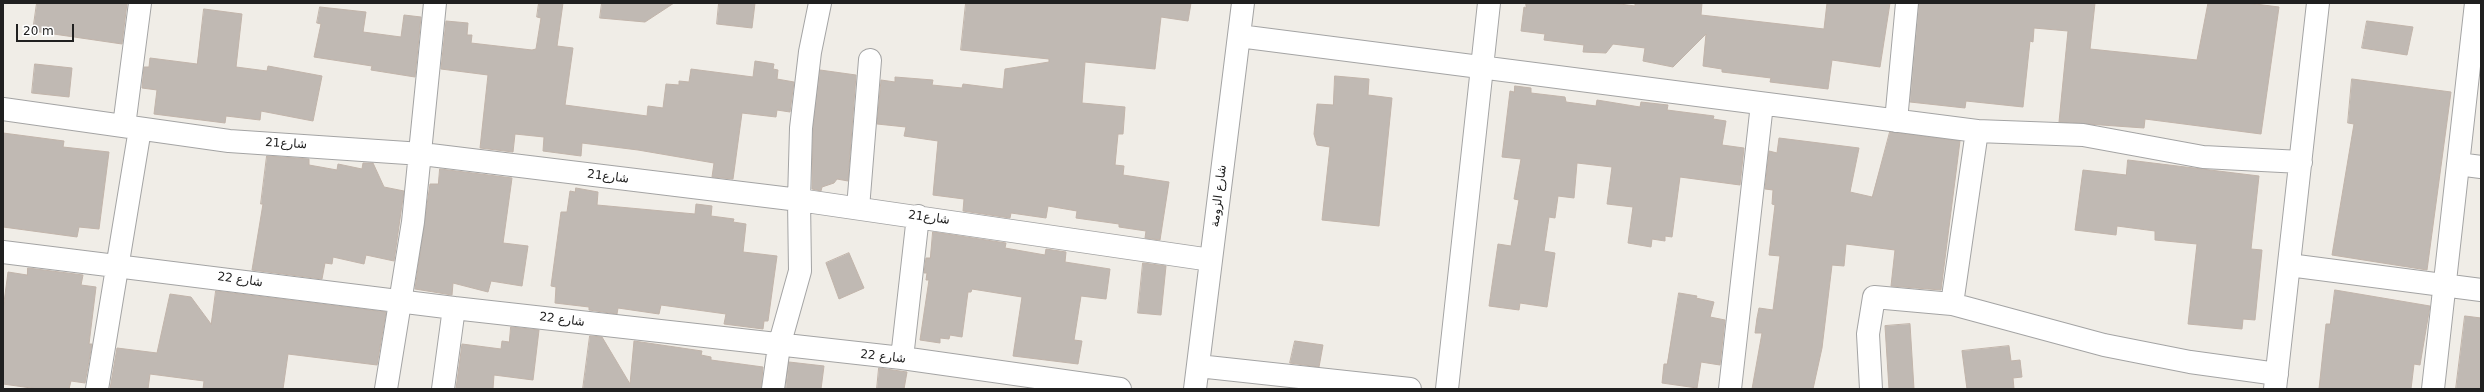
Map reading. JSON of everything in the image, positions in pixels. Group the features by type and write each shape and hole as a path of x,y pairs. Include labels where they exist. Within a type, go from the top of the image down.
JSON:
{"street":[{"path":"96,389 116,266 132,127 140,3"},
{"path":"386,389 402,302 422,154 435,3"},
{"path":"773,389 779,346 800,271 799,200 801,128 810,52 820,3"},
{"name":"شارع الزومة","path":"1195,389 1244,3"},
{"path":"1447,389 1480,69 1489,3"},
{"path":"1896,121 1907,3"},
{"path":"1871,389 1868,334 1874,297 1952,304 2104,345 2276,381 2318,3"},
{"path":"2433,389 2446,286 2458,164 2477,31 2476,3"},
{"path":"1239,36 1480,69 1977,131 2083,136 2203,157 2301,162"},
{"path":"858,208 870,60"},
{"path":"1730,389 1762,104"},
{"name":"شارع21","path":"3,109 229,141 422,154 799,200 918,216 1211,260"},
{"path":"1952,304 1977,131"},
{"path":"2458,164 2481,167"},
{"path":"902,358 918,216"},
{"name":"شارع 22","path":"3,252 402,302 779,346 902,358 1120,389"},
{"path":"2289,265 2481,290"},
{"path":"443,389 454,308"},
{"path":"1198,366 1410,389"}],"building":[{"path":"37,3 127,3 122,44 33,31"},
{"path":"539,3 563,3 557,46 573,48 565,105 647,116 648,106 663,108 666,84 679,85 679,81 689,82 691,69 753,77 755,61 774,64 773,69 778,70 777,79 794,82 790,112 777,110 776,117 742,113 733,179 712,177 714,163 638,150 582,143 581,156 543,151 544,137 515,134 513,152 480,148 488,75 441,69 446,21 468,23 467,35 472,35 471,43 532,50 536,49 541,18 537,17"},
{"path":"602,3 674,3 645,22 600,18"},
{"path":"719,3 755,3 752,28 717,24"},
{"path":"966,3 1191,3 1188,21 1161,17 1155,69 1085,62 1082,103 1125,107 1123,134 1118,134 1115,165 1124,166 1123,175 1169,182 1160,240 1145,238 1146,231 1119,227 1119,224 1076,218 1077,211 1048,206 1046,218 1011,213 1010,218 963,211 964,199 933,195 938,141 904,136 906,127 877,124 881,80 895,82 895,77 933,80 932,85 962,88 963,84 1003,89 1005,69 1049,62 1049,59 961,50"},
{"path":"1526,3 1612,3 1635,6 1635,3 1702,3 1701,15 1824,29 1827,3 1890,3 1880,67 1832,60 1828,89 1770,82 1771,78 1722,72 1722,69 1703,66 1706,34 1673,67 1643,61 1645,48 1613,44 1606,53 1583,52 1584,45 1544,40 1545,34 1521,31 1524,7 1526,8"},
{"path":"1919,3 2095,3 2090,49 2197,60 2208,3 2247,3 2279,7 2261,134 2145,119 2144,128 2059,122 2068,31 2034,28 2033,42 2030,41 2023,107 1966,101 1965,108 1910,102"},
{"path":"320,7 366,12 363,32 401,37 404,15 421,17 415,77 371,70 372,66 314,57 321,24 317,23"},
{"path":"204,9 242,14 236,67 267,71 268,66 322,76 313,121 261,111 260,120 226,116 225,123 154,114 157,90 142,88 144,67 149,67 150,58 197,64"},
{"path":"2367,21 2413,27 2407,55 2362,48"},
{"path":"35,64 72,68 69,97 32,93"},
{"path":"820,70 856,75 848,181 837,179 834,183 822,187 821,191 812,189 813,129"},
{"path":"1335,76 1369,79 1368,95 1392,98 1379,226 1322,220 1330,147 1317,145 1314,134 1317,104 1333,105"},
{"path":"2352,79 2451,92 2427,270 2332,255 2354,124 2348,123"},
{"path":"1515,86 1531,88 1531,93 1565,97 1566,102 1596,106 1597,100 1640,107 1641,102 1668,105 1667,110 1714,116 1713,119 1726,121 1722,145 1744,148 1740,185 1680,177 1672,237 1665,236 1665,241 1652,239 1651,247 1628,243 1633,207 1607,204 1612,167 1577,163 1574,198 1558,196 1555,218 1549,217 1544,251 1555,253 1547,307 1520,303 1519,310 1489,306 1498,244 1511,246 1519,200 1514,199 1521,159 1502,157 1510,91 1514,92"},
{"path":"1890,132 1960,141 1941,290 1891,286 1895,250 1846,244 1844,266 1832,265 1822,348 1813,389 1752,389 1762,333 1755,333 1759,308 1773,310 1780,256 1769,255 1775,205 1772,204 1773,190 1765,189 1769,151 1777,153 1779,138 1859,148 1850,192 1872,197"},
{"path":"3,133 64,141 63,147 109,152 99,229 79,227 77,237 3,227"},
{"path":"267,156 309,159 309,165 337,170 338,164 362,169 363,163 373,163 384,187 404,191 394,261 366,255 364,264 333,257 332,264 325,263 322,279 252,270 263,204 261,204"},
{"path":"2128,160 2259,176 2251,249 2262,250 2255,320 2243,319 2242,329 2188,324 2197,244 2155,240 2155,231 2117,226 2116,235 2075,230 2083,170 2126,175"},
{"path":"440,169 512,178 503,243 528,246 522,286 491,281 488,292 453,283 452,295 415,289 430,184 438,184"},
{"path":"576,188 598,192 597,205 695,214 696,204 712,206 711,216 734,219 733,222 746,224 743,252 777,256 768,321 764,321 763,329 724,324 726,314 661,305 659,314 618,308 617,314 589,310 589,307 555,303 556,287 551,286 561,212 567,212 570,191 575,192"},
{"path":"933,232 1006,243 1005,248 1045,255 1046,249 1066,252 1065,262 1110,269 1106,299 1081,296 1074,340 1082,341 1078,364 1013,356 1022,297 972,289 971,292 968,292 962,337 950,335 949,339 940,338 940,343 920,340 929,280 926,280 927,273 924,273 926,258 930,258"},
{"path":"849,253 864,288 839,299 826,263"},
{"path":"1143,263 1166,266 1161,315 1138,313"},
{"path":"28,268 83,275 81,285 96,287 89,344 92,344 85,383 71,381 69,389 38,389 3,384 3,310 8,272 27,275"},
{"path":"2335,290 2430,306 2420,365 2414,364 2411,389 2319,389 2326,324 2330,324"},
{"path":"216,291 386,312 377,365 288,354 283,389 203,389 204,381 150,374 148,389 110,389 117,348 157,353 170,294 191,297 211,324"},
{"path":"1679,293 1697,296 1696,298 1714,302 1710,317 1725,320 1720,365 1701,362 1697,388 1662,383 1664,364 1667,364"},
{"path":"2465,316 2481,318 2481,389 2456,389"},
{"path":"1910,324 1914,389 1889,389 1885,326"},
{"path":"511,327 539,330 533,380 494,375 493,389 456,389 462,344 501,349 502,341 509,342"},
{"path":"590,336 602,337 630,384 634,341 702,351 701,355 711,357 711,360 763,367 761,389 583,389"},
{"path":"1295,341 1323,345 1319,367 1290,363"},
{"path":"2009,346 2011,361 2020,360 2022,377 2013,378 2014,389 1967,389 1962,351"},
{"path":"789,362 824,366 821,389 786,389"},
{"path":"879,368 907,372 904,389 877,389"}]}
